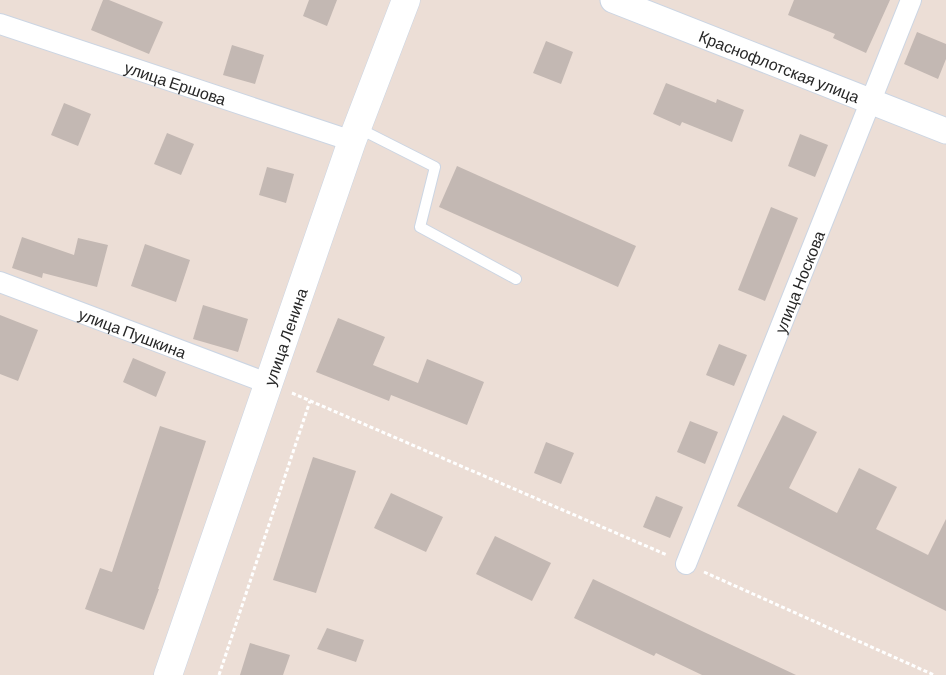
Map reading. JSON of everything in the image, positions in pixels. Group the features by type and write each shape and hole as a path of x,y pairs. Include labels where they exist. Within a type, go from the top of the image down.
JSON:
{"main road":[{"name":"улица Ленина","path":"168,675 267,382 354,134 406,0"}],"street":[{"name":"Краснофлотская улица","path":"614,0 946,131"},
{"name":"улица Носкова","path":"686,564 911,0"},
{"name":"улица Ершова","path":"0,24 354,134"},
{"name":"улица Пушкина","path":"0,282 267,382"}],"lane":[{"path":"354,134 435,167 420,227 516,279"}],"path":[{"path":"267,382 686,564 934,675"},
{"path":"219,675 310,401"}],"building":[{"path":"103,0 109,0 163,22 149,54 91,30"},
{"path":"309,0 337,0 327,26 303,16"},
{"path":"794,0 890,0 866,53 833,38 835,34 788,15"},
{"path":"917,32 946,44 946,59 938,79 904,64"},
{"path":"546,41 573,52 561,84 533,73"},
{"path":"232,45 264,55 255,84 223,75"},
{"path":"666,83 716,103 717,99 744,110 732,142 682,122 680,126 653,114"},
{"path":"64,103 91,114 78,146 51,135"},
{"path":"167,133 194,144 181,175 154,164"},
{"path":"800,134 828,145 815,177 788,166"},
{"path":"457,166 636,246 618,287 439,207"},
{"path":"267,167 294,174 286,203 259,195"},
{"path":"771,207 798,218 765,301 738,290"},
{"path":"22,237 74,255 78,238 108,245 97,287 43,273 42,278 12,268"},
{"path":"145,244 190,260 176,302 131,286"},
{"path":"203,305 248,319 238,352 193,339"},
{"path":"0,315 38,330 18,381 0,374"},
{"path":"338,318 385,337 373,365 418,383 427,359 484,382 467,425 391,395 389,401 316,372"},
{"path":"719,344 747,355 734,386 706,375"},
{"path":"133,358 166,372 156,397 123,382"},
{"path":"783,415 817,432 789,488 837,513 859,468 897,487 876,529 928,555 946,519 946,611 737,506"},
{"path":"690,421 718,432 705,464 677,452"},
{"path":"160,426 206,441 144,630 85,609 100,568 112,572"},
{"path":"546,442 574,453 561,484 534,473"},
{"path":"313,457 356,471 316,593 273,580"},
{"path":"391,493 443,517 426,552 374,528"},
{"path":"656,496 683,507 670,538 643,527"},
{"path":"495,536 551,563 532,601 476,574"},
{"path":"593,579 796,675 702,675 656,653 654,656 574,618"},
{"path":"327,628 364,640 356,662 317,649"},
{"path":"250,643 290,655 283,675 240,675"}]}
